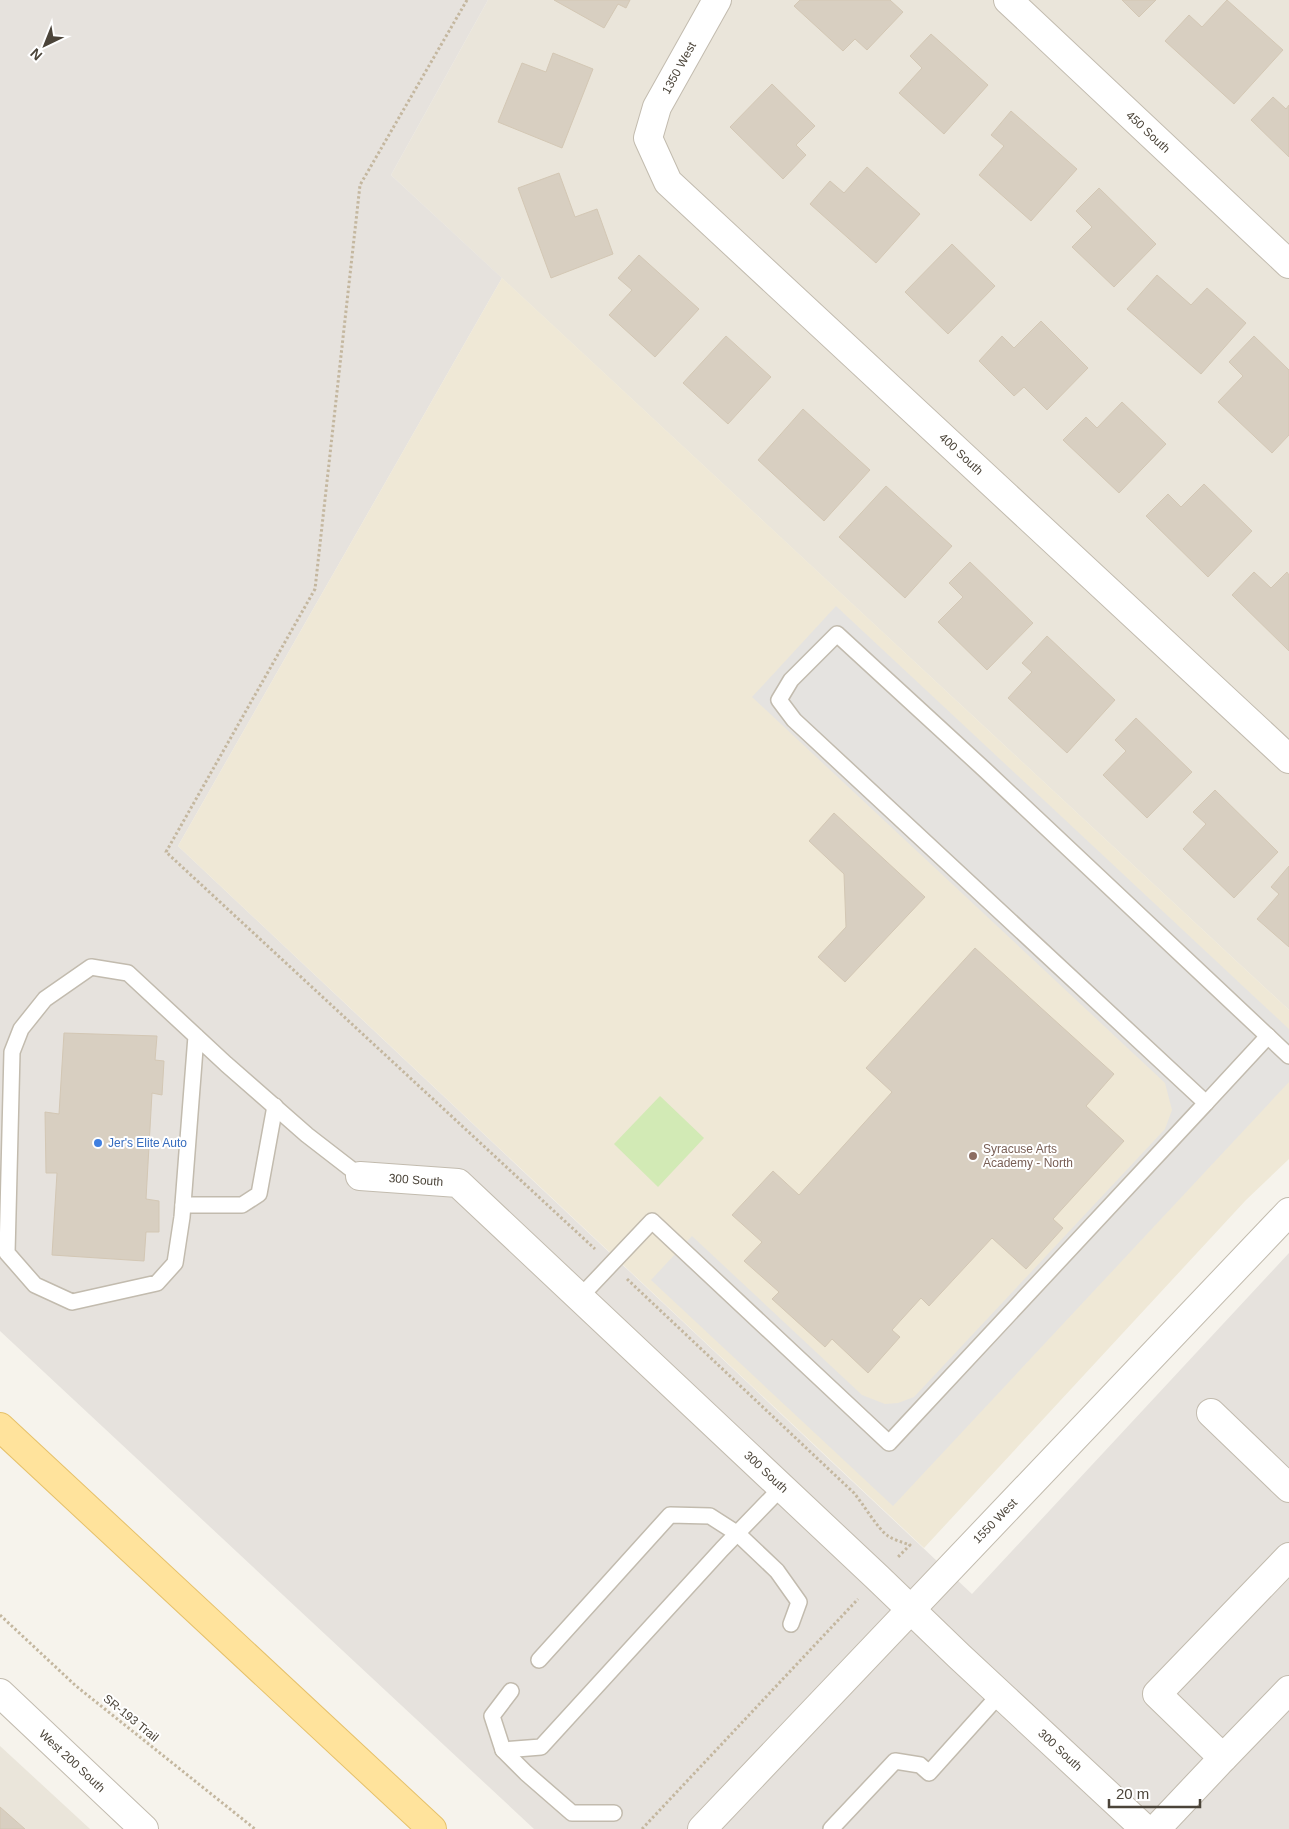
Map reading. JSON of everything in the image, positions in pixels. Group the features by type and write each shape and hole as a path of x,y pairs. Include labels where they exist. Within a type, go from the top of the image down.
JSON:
{"main road":[{"path":"0,1426 432,1829"}],"street":[{"name":"1350 West","path":"648,138 657,107 717,0"},
{"name":"450 South","path":"1008,0 1289,264"},
{"name":"400 South","path":"648,138 668,182 1289,759"},
{"name":"300 South","path":"360,1176 458,1183 1145,1829"},
{"name":"1550 West","path":"702,1829 1289,1212"},
{"path":"1211,1413 1289,1488"},
{"path":"1223,1758 1157,1694 1289,1557"},
{"path":"1156,1829 1289,1690"},
{"name":"West 200 South","path":"0,1692 144,1829"}],"lane":[{"path":"1206,1104 794,720 779,700 792,680 837,634 992,776 1289,1056"},
{"path":"196,1036 183,1205 174,1263 157,1283 72,1302 36,1285 7,1253 12,1052 21,1029 45,1000 91,966 128,973 308,1135 360,1176"},
{"path":"580,1297 612,1266 652,1221 889,1443 1268,1036"},
{"path":"183,1205 242,1206 259,1194 275,1106"},
{"path":"504,1750 541,1747 782,1487"},
{"path":"539,1660 670,1515 710,1516 738,1534 777,1571 799,1602 791,1624"},
{"path":"511,1691 492,1716 504,1750 526,1773 572,1813 614,1813"},
{"path":"831,1829 895,1761 920,1765 929,1773 1000,1694"}],"path":[{"path":"467,0 360,186 315,589 166,852 854,1493 880,1529 893,1539 910,1544"},
{"path":"642,1829 851,1606"},
{"name":"SR-193 Trail","path":"0,1615 76,1686 256,1829"}],"shaded area":[{"path":"0,0 488,0 391,175 502,278 178,846 972,1594 1289,1253 1289,1829 534,1829 0,1331"},
{"path":"488,0 1289,0 1289,1010 391,175"},
{"path":"502,278 1289,1010 1289,1159 1246,1200 924,1548 178,846"},
{"path":"836,606 1289,1029 1289,1082 893,1506 651,1280 692,1236 862,1395 885,1404 898,1403 914,1397 1165,1129 1172,1110 1165,1083 752,697"},
{"path":"0,1746 90,1829 0,1829"}],"green space":[{"path":"660,1096 704,1138 658,1187 614,1144"}],"building":[{"path":"554,0 630,0 626,8 618,4 604,28"},
{"path":"800,0 890,0 903,12 867,50 855,39 843,51 794,6"},
{"path":"1122,0 1156,0 1139,17"},
{"path":"1227,0 1283,50 1234,104 1165,41 1189,15 1202,27"},
{"path":"931,34 988,85 944,134 899,93 922,68 910,56"},
{"path":"553,53 593,69 562,148 498,122 522,63 546,72"},
{"path":"772,84 815,126 796,145 806,155 783,179 730,127"},
{"path":"1273,97 1286,109 1289,105 1289,157 1251,120"},
{"path":"1011,111 1077,169 1031,221 979,175 1004,146 991,135"},
{"path":"867,167 920,214 876,263 810,204 830,181 844,193"},
{"path":"559,173 575,217 597,209 613,254 551,278 518,188"},
{"path":"1099,188 1156,244 1114,287 1072,247 1092,227 1076,211"},
{"path":"952,244 995,286 948,334 905,292"},
{"path":"639,255 699,309 655,357 609,315 632,290 618,278"},
{"path":"1157,275 1191,305 1207,288 1246,323 1201,374 1127,309"},
{"path":"1041,321 1088,368 1047,410 1024,387 1014,396 979,361 1002,336 1014,348"},
{"path":"726,336 771,377 728,424 683,383"},
{"path":"1254,336 1289,370 1289,435 1272,453 1218,402 1243,376 1229,362"},
{"path":"1122,402 1166,444 1119,493 1063,440 1086,417 1097,428"},
{"path":"803,409 870,470 824,521 758,460"},
{"path":"1204,484 1252,531 1208,577 1146,516 1168,494 1181,507"},
{"path":"886,486 952,546 905,598 839,537"},
{"path":"970,562 1033,623 987,670 938,622 963,597 949,583"},
{"path":"1254,572 1271,588 1287,572 1289,575 1289,651 1232,595"},
{"path":"1047,636 1115,700 1067,753 1008,698 1032,672 1022,663"},
{"path":"1136,718 1192,772 1147,818 1103,775 1126,751 1115,740"},
{"path":"1215,790 1278,852 1234,898 1183,849 1206,824 1193,812"},
{"path":"834,813 925,897 845,982 818,957 846,927 844,874 809,841"},
{"path":"1289,866 1289,947 1257,919 1279,894 1271,887"},
{"name":"Syracuse Arts Academy - North","path":"975,948 1114,1074 1086,1106 1124,1141 1053,1219 1063,1228 1026,1269 992,1238 929,1306 921,1298 892,1330 900,1337 868,1373 832,1339 825,1347 772,1299 779,1292 744,1261 762,1242 732,1215 773,1171 799,1195 892,1092 866,1068"},
{"name":"Jer's Elite Auto","path":"64,1033 157,1036 155,1060 164,1061 162,1095 152,1093 146,1199 159,1201 159,1232 146,1232 144,1261 52,1255 57,1173 46,1173 45,1112 59,1114"},
{"path":"0,1807 25,1829 0,1829"}],"place":[{"name":"Jer's Elite Auto","path":"98,1143"},
{"name":"Syracuse Arts Academy - North","path":"973,1156"}]}
